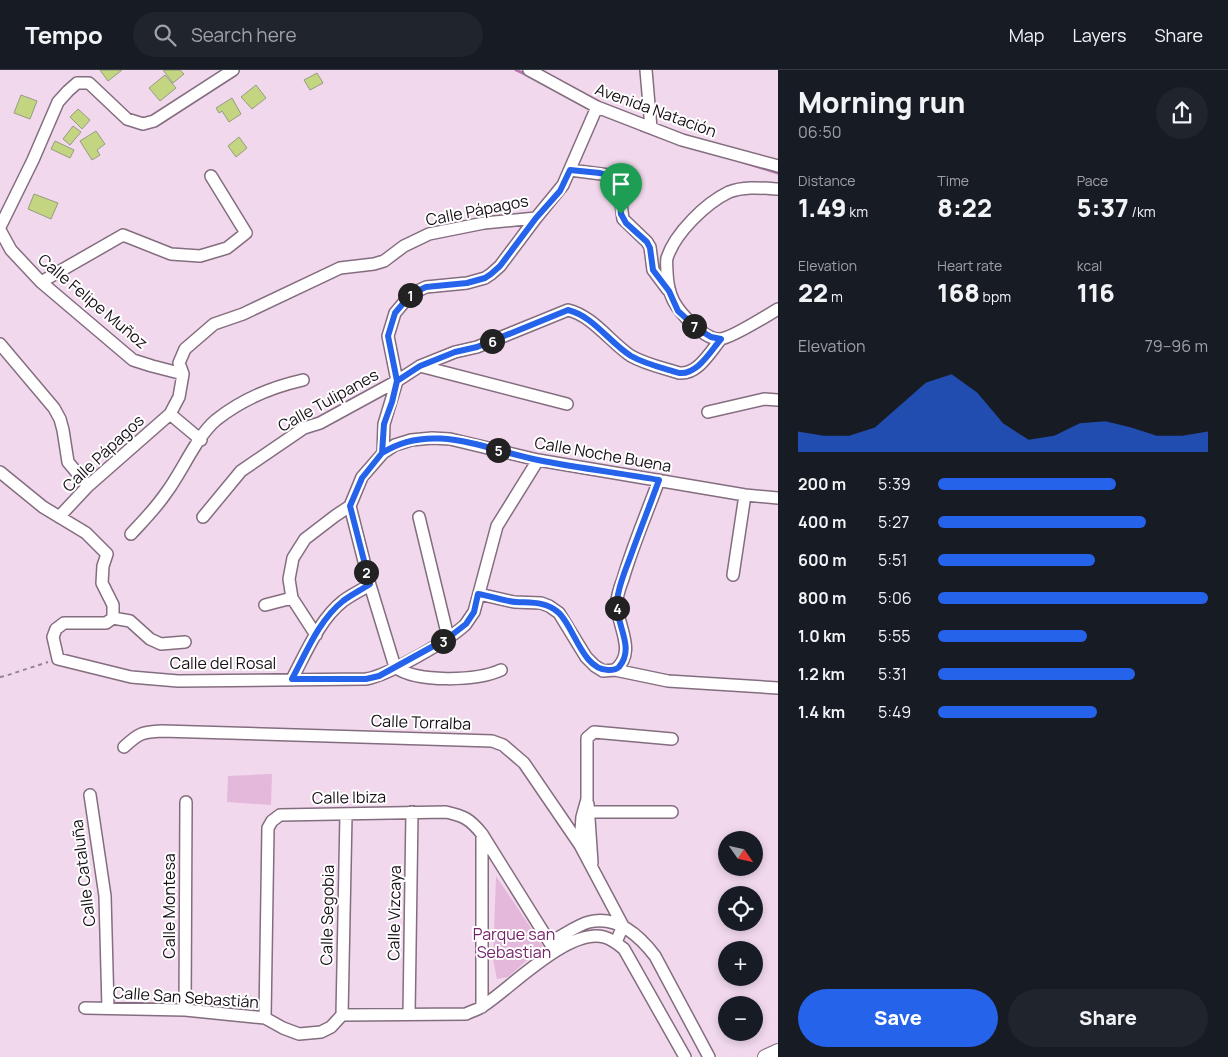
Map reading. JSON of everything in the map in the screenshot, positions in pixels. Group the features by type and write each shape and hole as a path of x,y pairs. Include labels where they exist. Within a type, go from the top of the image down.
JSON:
{"main road":[{"path":"765,1057 778,1052"},
{"path":"772,1057 778,1052"}],"street":[{"name":"Calle Felipe Muñoz","path":"183,374 133,360 41,282 11,250 0,228 34,160 58,102 77,83 89,83 127,119 143,124 154,121 233,70"},
{"name":"Avenida Natación","path":"529,70 597,107 682,140 778,166"},
{"path":"646,70 651,128"},
{"name":"Calle Pápagos","path":"58,517 88,486 170,414 177,403 183,374 179,363 185,349 214,324 260,307 327,273 349,266 374,264 384,261 404,246 429,234 484,223 536,218 560,191 597,107"},
{"path":"570,170 609,175 617,181 623,219 647,242 650,248 653,270 669,291 678,311 698,329 711,337 721,339"},
{"path":"41,282 124,235 172,254 200,256 227,248 246,233 211,176"},
{"path":"669,291 667,258 690,221 711,202 730,191 754,188 778,189"},
{"path":"382,453 384,424 397,381 388,336 395,313 411,294 432,286 467,283 485,278 500,266 536,218"},
{"name":"Calle Tulipanes","path":"203,517 241,472 304,428 320,423 397,381 420,366 455,352 477,347 568,310 586,319 630,355 685,374 697,367 721,339 753,324 778,309"},
{"path":"0,344 54,408 60,418 68,462 88,486"},
{"path":"420,366 567,404"},
{"path":"131,534 166,493 216,420 250,399 282,385 303,380"},
{"path":"708,412 764,399 778,400"},
{"path":"170,414 201,440"},
{"name":"Calle Noche Buena","path":"316,635 292,598 289,579 293,558 306,539 350,506 362,478 382,453 395,445 411,440 450,439 538,460 745,495 778,498"},
{"name":"Calle del Rosal","path":"58,659 131,677 169,680 366,679 379,676 448,638 466,624 474,612 497,526 538,460"},
{"path":"0,472 43,508 86,533 107,554 103,566 102,583 113,604 113,618"},
{"path":"615,670 627,650 617,605 618,597 659,480"},
{"path":"733,575 745,495"},
{"path":"350,506 370,584 395,667 408,674 436,678 473,678 493,674 501,670"},
{"path":"420,517 448,638"},
{"path":"292,679 316,635 342,602 370,584"},
{"path":"478,594 514,602 541,603 548,606 559,613 586,657 595,666 603,670 615,670 668,681 778,688"},
{"path":"265,605 292,598"},
{"path":"58,659 53,637 56,629 64,623 106,623 113,618 130,621 150,639 161,644 185,642"},
{"name":"Calle Torralba","path":"124,747 136,736 147,732 162,731 492,741 503,745 524,763 580,845 623,926"},
{"path":"592,865 590,812 587,799 586,739 592,734 672,739"},
{"name":"Calle Cataluña","path":"90,796 106,896 108,1008"},
{"path":"580,845 582,817 587,799"},
{"name":"Calle Montesa","path":"185,1010 186,802"},
{"name":"Calle Ibiza","path":"265,1018 270,824 280,815 412,812 446,812 461,815 471,821 482,834 552,946"},
{"name":"Calle Vizcaya","path":"409,1014 412,812"},
{"path":"590,812 672,812"},
{"name":"Calle Segobia","path":"342,1015 346,814"},
{"path":"482,834 482,1007"},
{"name":"Calle Torralba","path":"552,946 588,922 611,922 623,926 644,941 655,956 709,1057"},
{"path":"616,942 623,926"},
{"path":"342,1015 466,1014 482,1007 552,946 585,937 603,936 616,942 624,949 683,1056"},
{"name":"Calle San Sebastián","path":"85,1008 185,1010 265,1018 299,1034 321,1032 331,1027 342,1015"}],"path":[{"path":"0,677 58,659"}],"green space":[{"path":"272,774 271,805 227,802 228,776"},
{"name":"Parque san Sebastian","path":"496,876 543,946 508,977 497,979 493,959"}],"building":[{"path":"100,70 122,70 108,81"},
{"path":"163,70 180,70 184,74 173,83"},
{"path":"317,73 323,83 310,90 304,80"},
{"path":"165,75 176,88 160,101 149,88"},
{"path":"256,85 266,98 252,109 241,97"},
{"path":"21,95 37,101 30,119 14,113"},
{"path":"232,98 241,114 229,122 222,111 219,113 216,108"},
{"path":"78,109 90,120 82,129 70,117"},
{"path":"73,126 81,132 70,145 63,139"},
{"path":"96,131 105,144 97,150 100,155 92,160 80,141"},
{"path":"239,137 247,148 236,157 228,146"},
{"path":"55,141 74,150 70,158 51,149"},
{"path":"34,194 58,203 51,219 28,209"}],"waterway":[{"path":"516,70 529,76"},
{"path":"641,130 663,138"},
{"path":"743,162 778,173"}],"route":[{"path":"621,214 619,188 617,181 613,177 600,173 570,170 560,191 536,218 500,266 491,274 485,278 467,283 426,287 411,294 395,313 388,336 397,381 384,424 382,453 362,478 350,506 370,584 342,602 328,618 316,635 292,679 366,679 379,676 448,638 466,624 474,612 478,594 514,602 541,603 548,606 559,613 586,657 595,666 603,670 615,670 619,666 627,650 617,605 618,597 659,480 538,460 450,439 411,440 395,445 382,453 384,424 392,402 397,381 420,366 455,352 477,347 568,310 586,319 630,355 640,360 685,374 697,367 721,339 711,337 698,329 678,311 669,291 653,270 650,248 647,242 626,223 621,214"}]}
